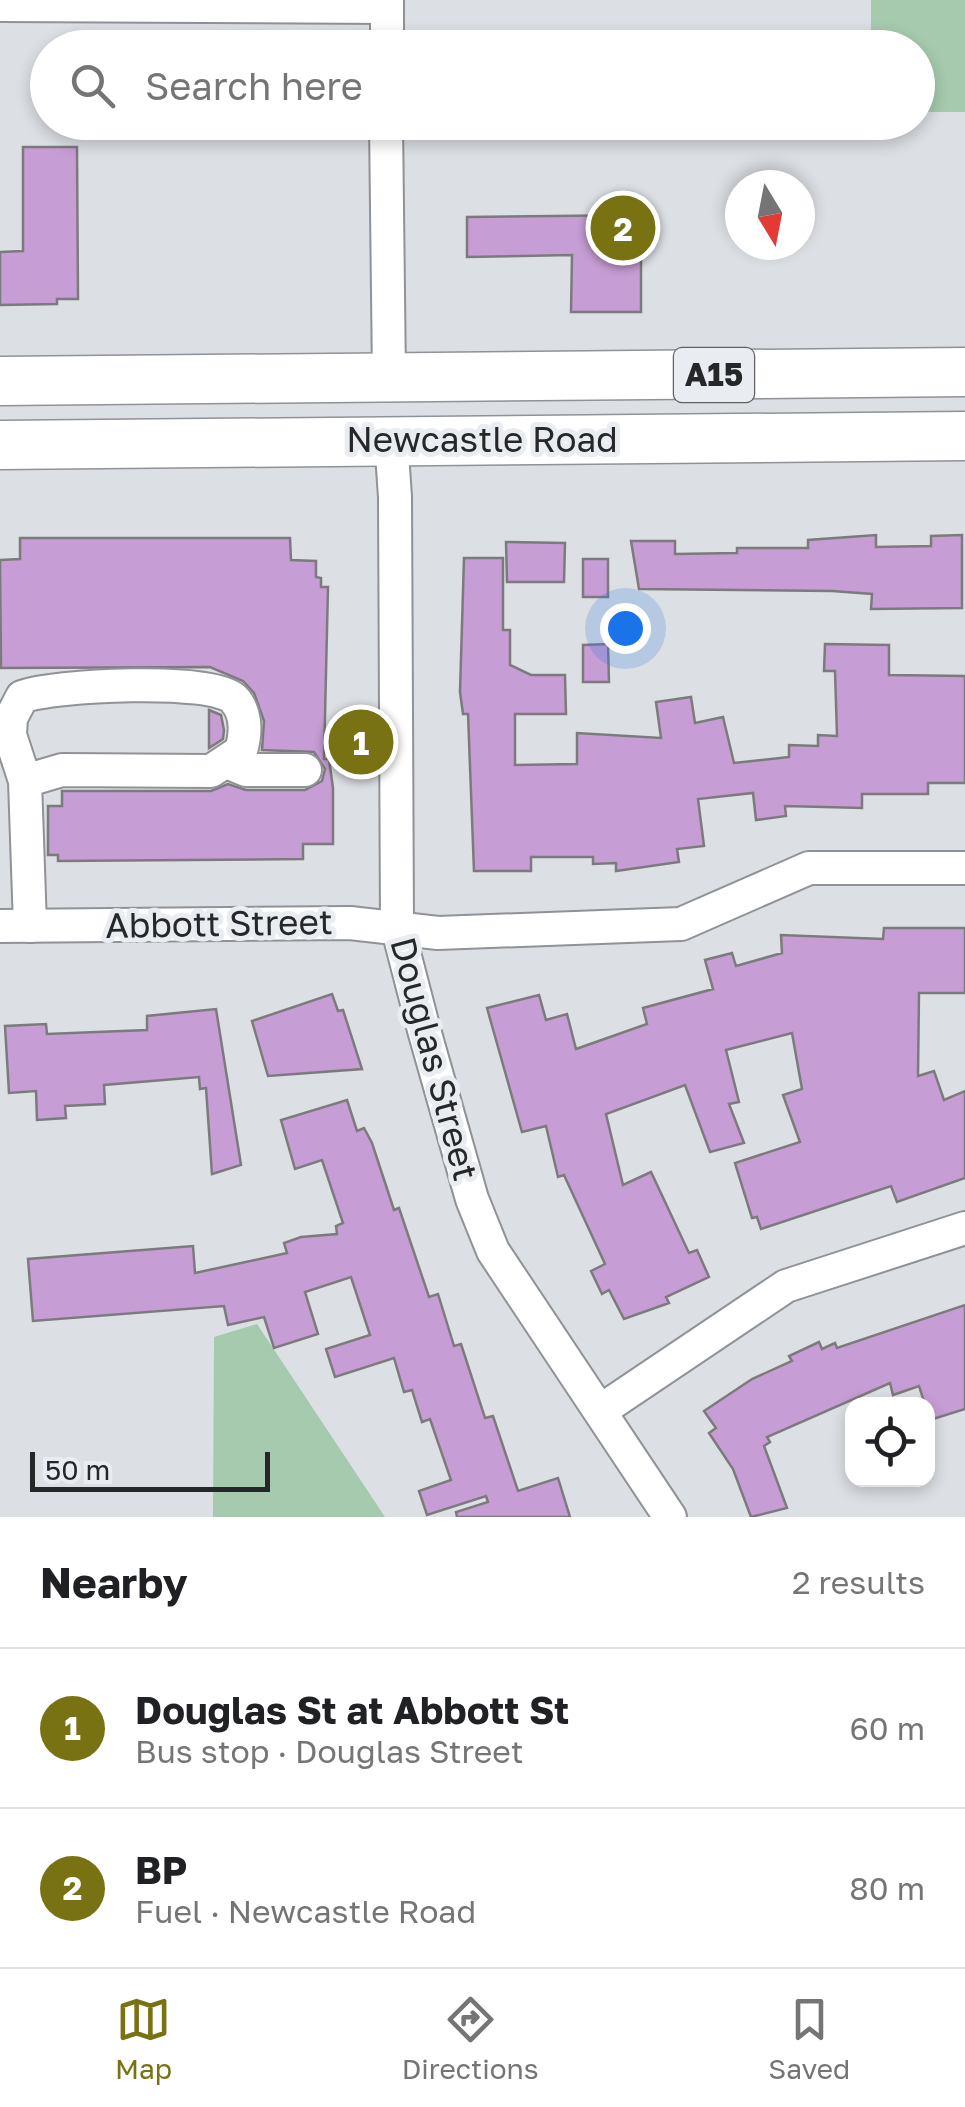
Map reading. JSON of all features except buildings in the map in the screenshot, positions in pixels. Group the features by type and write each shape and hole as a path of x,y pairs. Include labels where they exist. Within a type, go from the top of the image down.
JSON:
{"highway":[{"name":"Newcastle Road","path":"0,381 965,372"},
{"name":"Douglas Street","path":"388,378 391,439"},
{"name":"Newcastle Road","path":"0,446 965,436"}],"street":[{"path":"0,5 387,4 387,30"},
{"name":"Douglas Street","path":"386,140 388,378"},
{"name":"Douglas Street","path":"391,439 395,497 397,926 472,1199 493,1251 670,1517"},
{"path":"15,926 25,781 10,735 11,718 22,697 40,690 210,687 233,698 244,718 241,751 211,771 62,770 25,781"},
{"path":"229,762 246,770 305,770"},
{"name":"Abbott Street","path":"15,926 397,926 438,933 680,924 808,868 965,868"},
{"path":"600,1412 786,1286 965,1228"}],"green space":[{"path":"871,0 965,0 965,112 935,112 935,30 871,30"},
{"path":"257,1324 385,1517 213,1517 214,1337"}],"place":[{"name":"BP","path":"623,228"},
{"name":"Douglas St at Abbott St","path":"361,742"}]}
